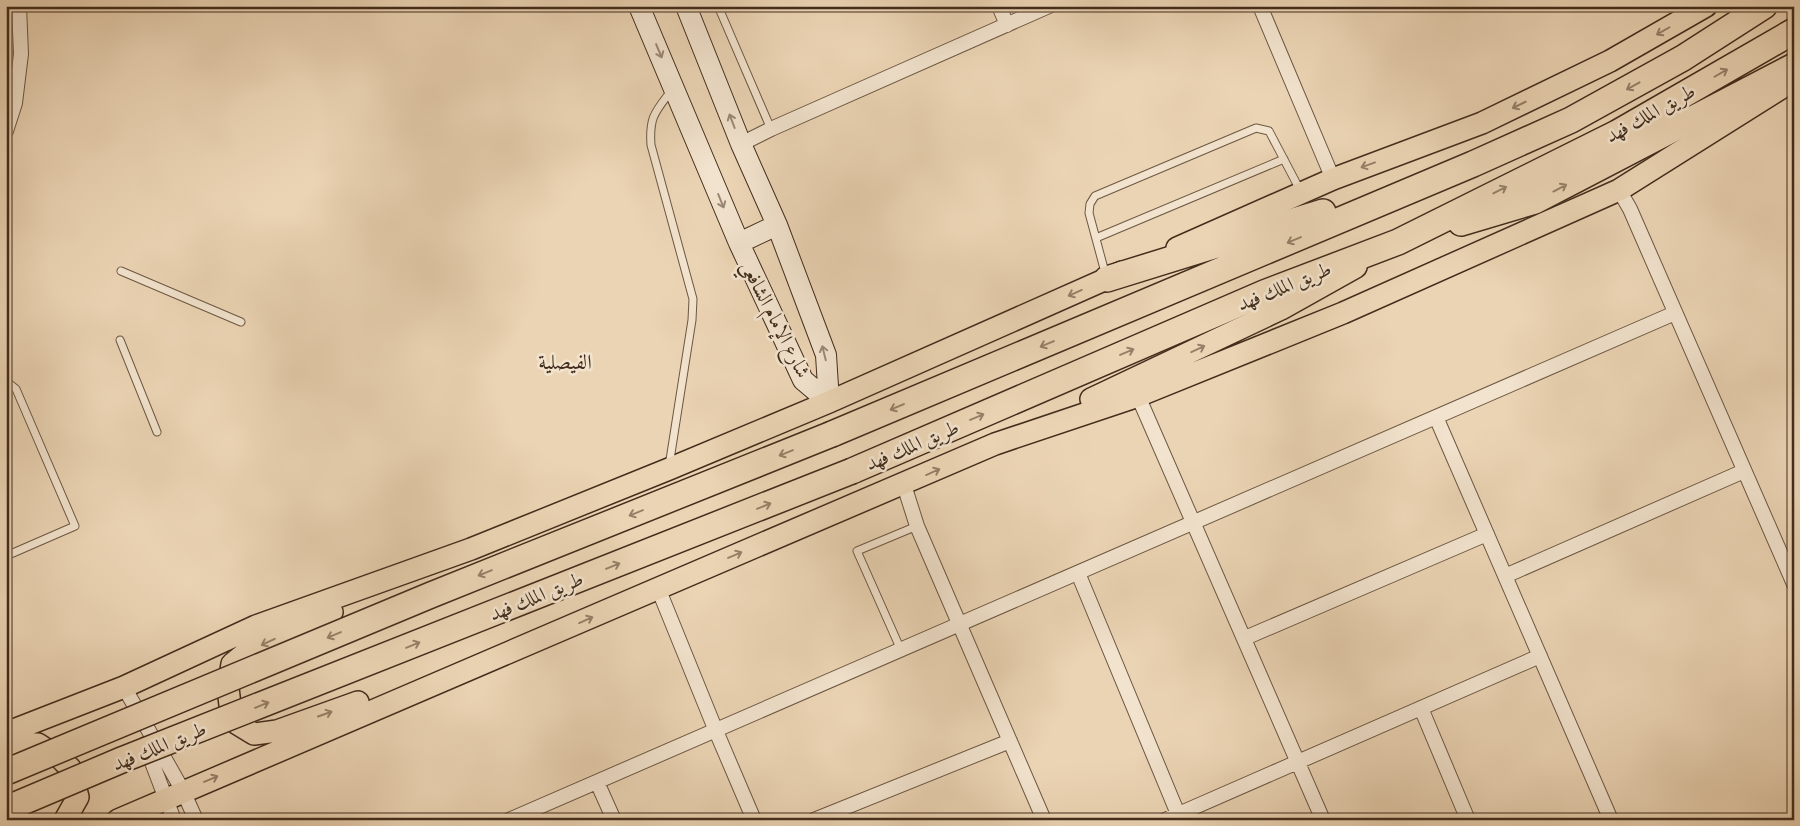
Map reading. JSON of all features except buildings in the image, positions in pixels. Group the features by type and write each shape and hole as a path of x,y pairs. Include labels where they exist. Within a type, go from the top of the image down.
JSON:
{"highway":[{"name":"طريق الملك فهد","path":"6,772 431,595 832,434 1473,164 1571,120 1683,58 1764,6"},
{"name":"طريق الملك فهد","path":"6,809 124,759 852,471 1264,293 1398,242 1617,133 1794,31"},
{"path":"1398,242 1535,201 1794,66"},
{"path":"1107,279 1473,164"}],"main road":[{"name":"شارع الإمام الشافعي","path":"639,6 739,243 803,380 828,402"},
{"name":"شارع الإمام الشافعي","path":"686,6 741,144 778,225 826,355 828,402"},
{"path":"6,733 124,687 256,626 471,548 668,469 828,402 1333,179 1482,123 1610,61 1706,6"},
{"path":"995,444 1138,396 1343,313 1619,190 1794,80"},
{"path":"739,243 778,225"},
{"path":"118,820 658,588 904,485 995,444 1282,309 1398,242"},
{"path":"471,548 248,651 232,664 228,688 230,705 236,723 254,734 277,731 557,632"},
{"path":"6,750 24,744 38,744 61,759 70,768 78,797 65,820"}],"street":[{"path":"6,131 15,103 21,54 18,6"},
{"path":"999,6 1007,25"},
{"path":"741,144 1049,6"},
{"path":"1260,6 1333,179"},
{"path":"1619,190 1630,209 1794,584"},
{"path":"509,820 1675,313"},
{"path":"1138,396 1323,820"},
{"path":"1436,417 1611,820"},
{"path":"1505,576 1744,471"},
{"path":"904,485 917,526 1044,820"},
{"path":"1245,638 1487,534"},
{"path":"1078,573 1178,814"},
{"path":"658,588 754,820"},
{"path":"1165,820 1540,656"},
{"path":"124,687 174,795 196,820"},
{"path":"124,687 174,795 174,820"},
{"path":"1421,708 1468,820"},
{"path":"814,820 1010,741"},
{"path":"597,782 614,820"}],"lane":[{"path":"718,6 772,129"},
{"path":"668,469 692,320 693,299 651,144 650,129 652,116 674,86"},
{"path":"1107,279 1089,213 1090,204 1096,196 1131,180 1256,128 1269,131 1301,193"},
{"path":"1096,238 1284,159"},
{"path":"121,271 241,322"},
{"path":"120,340 157,432"},
{"path":"6,381 16,389 75,526 6,556"},
{"path":"901,650 857,551 917,526"}],"district":[{"name":"الفيصلية","path":"565,362"}]}
